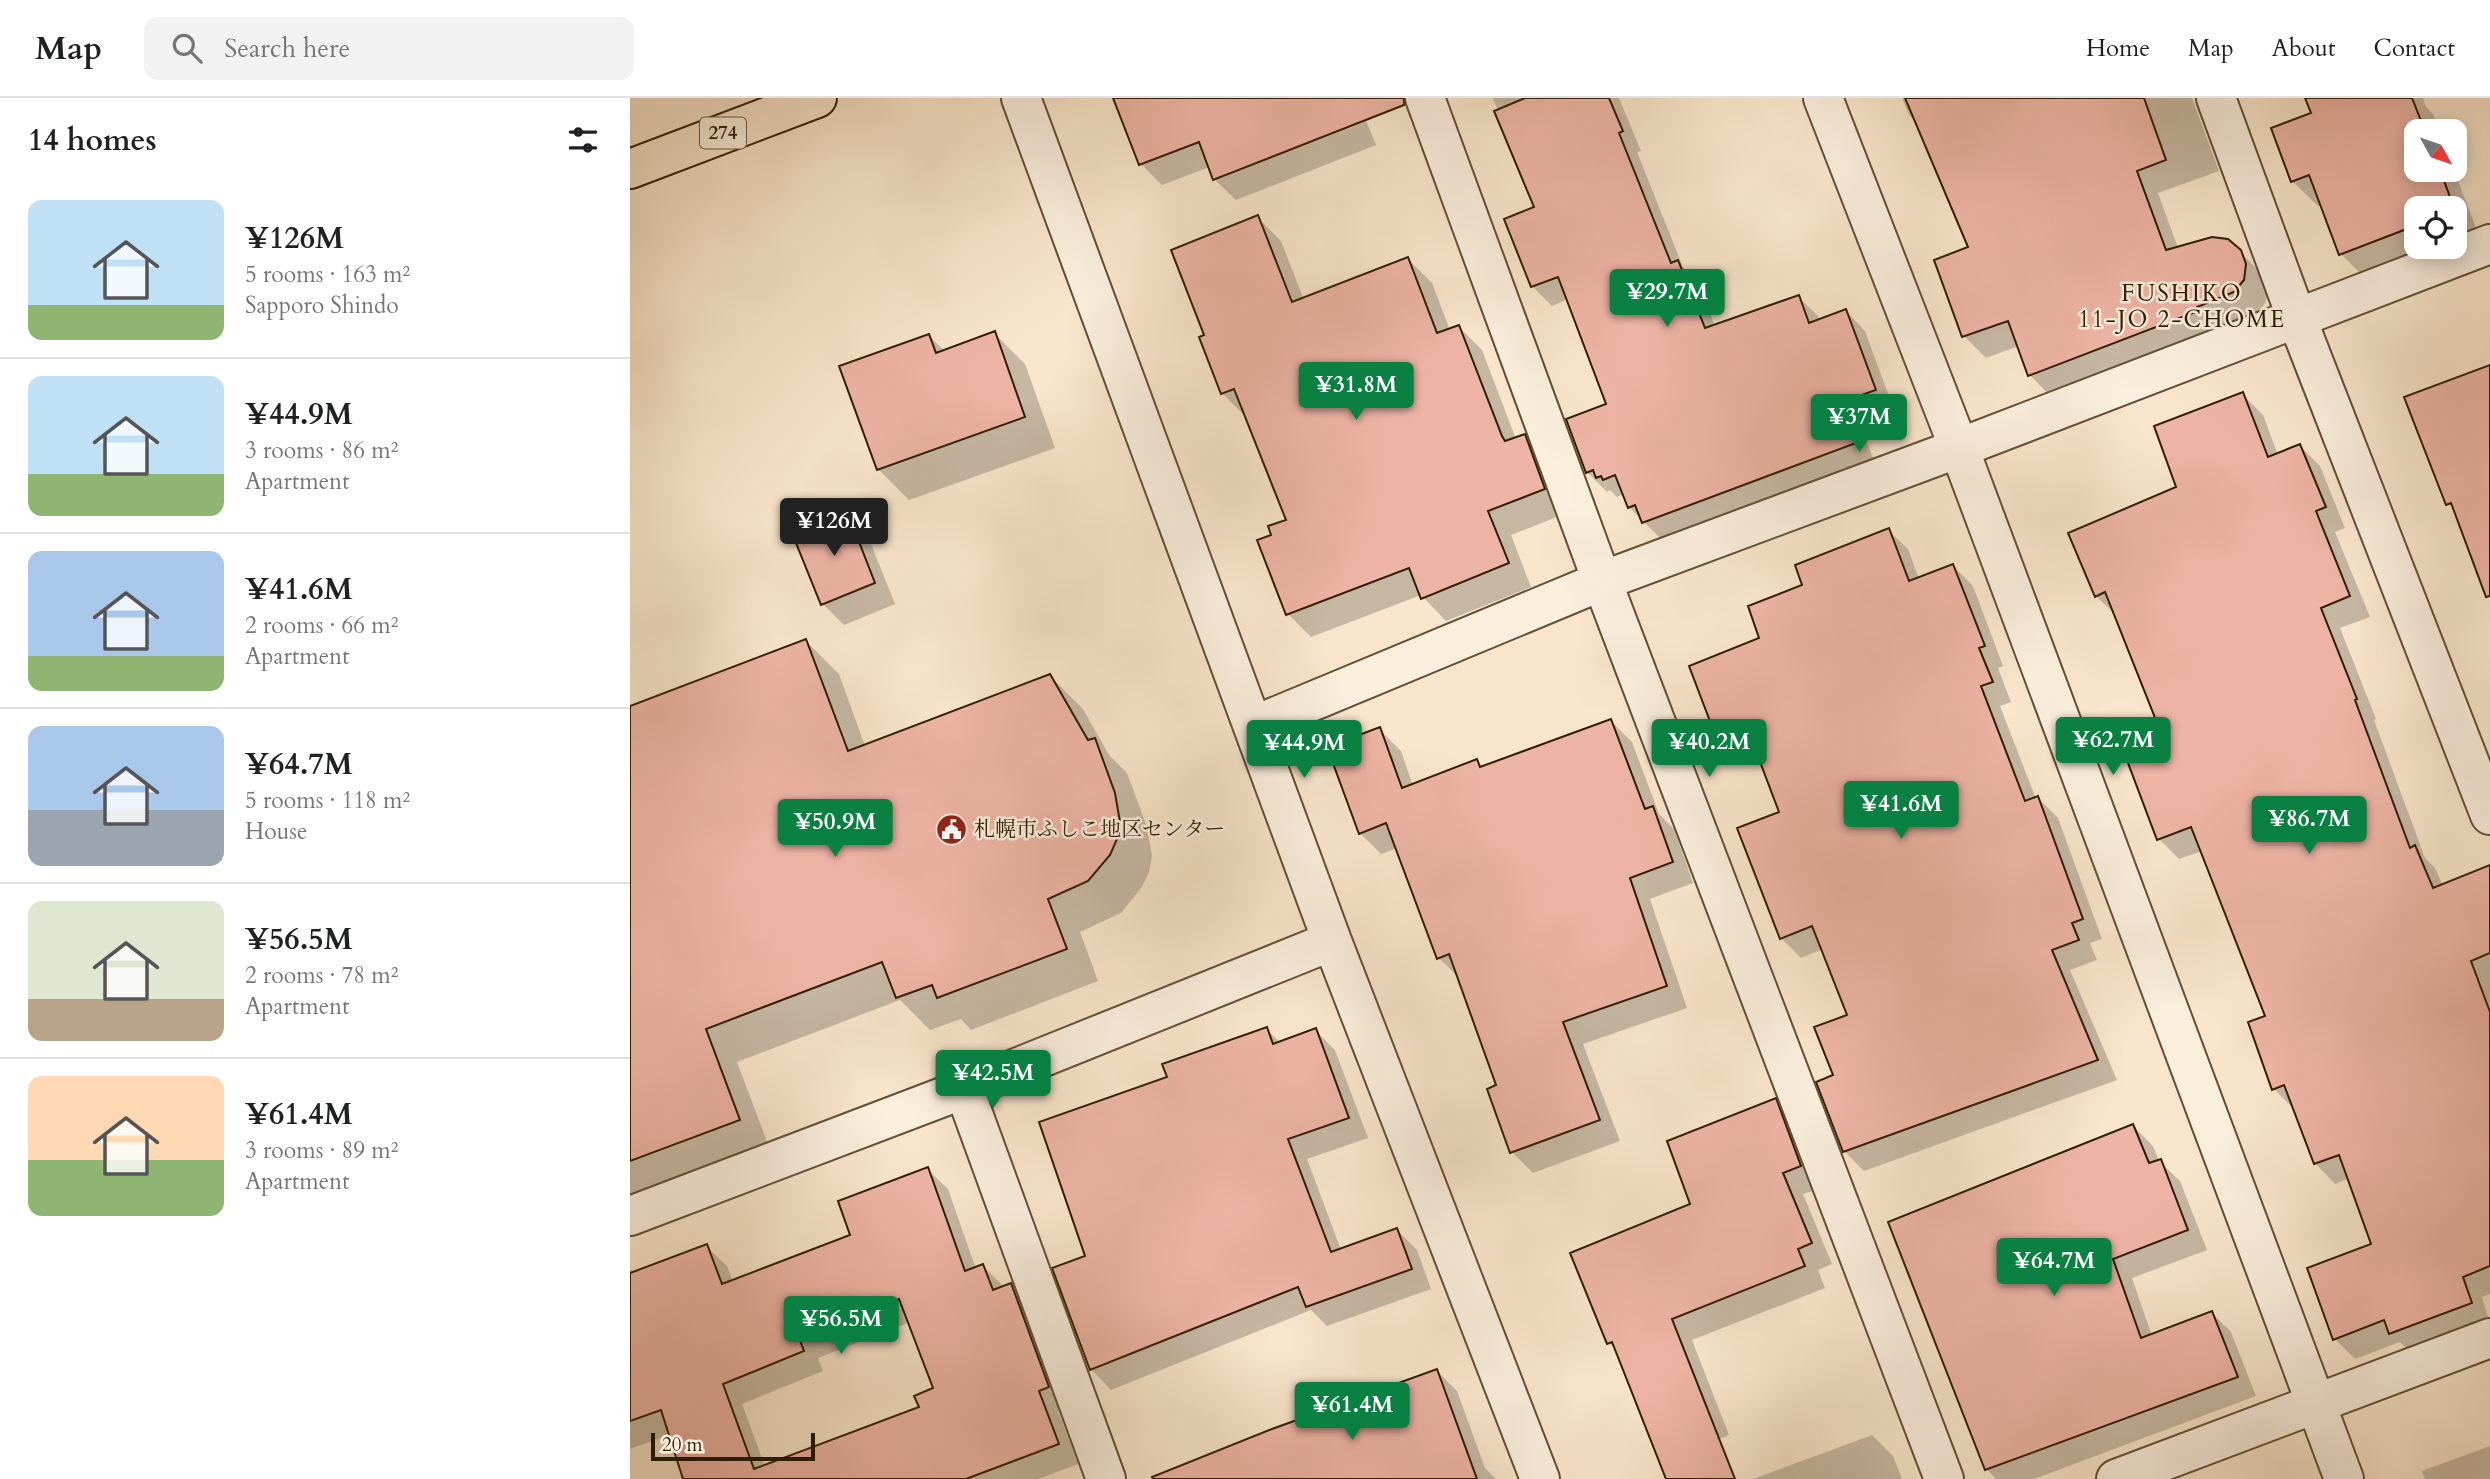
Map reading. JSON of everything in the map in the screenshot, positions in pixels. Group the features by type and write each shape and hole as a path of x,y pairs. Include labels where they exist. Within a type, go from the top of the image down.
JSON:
{"highway":[{"name":"274","path":"630,169 817,98"}],"street":[{"path":"1021,98 1332,941 1540,1479"},
{"path":"1425,98 1602,581 1944,1479"},
{"path":"1823,98 1959,448 2344,1479"},
{"path":"2216,98 2297,319 2490,815"},
{"path":"1253,726 1602,581 1959,448 2490,244"},
{"path":"630,1216 964,1089 1332,941"},
{"path":"964,1089 1101,1477"},
{"path":"2116,1479 2490,1338"}],"building":[{"path":"1113,98 1404,98 1404,105 1213,180 1199,142 1139,165"},
{"path":"1525,98 1609,98 1623,131 1619,133 1671,263 1678,260 1705,328 1799,295 1809,323 1846,309 1876,390 1841,402 1856,443 1642,523 1635,505 1628,508 1615,475 1603,480 1601,476 1596,478 1593,470 1586,473 1566,419 1606,404 1558,277 1531,287 1504,219 1534,207 1494,111"},
{"path":"1905,98 2144,98 2166,160 2137,171 2166,250 2212,237 2228,239 2241,250 2246,264 2244,280 2234,292 2197,307 2198,311 2028,376 2008,321 1962,337 1934,260 1968,247"},
{"path":"2305,98 2412,98 2420,119 2404,119 2404,182 2444,182 2450,196 2404,196 2404,230 2339,255 2309,175 2291,182 2271,128 2311,113"},
{"path":"1258,215 1292,302 1408,257 1437,333 1459,325 1502,436 1505,441 1525,434 1545,489 1488,511 1509,563 1421,599 1409,568 1286,615 1257,540 1271,535 1268,526 1286,520 1234,389 1221,394 1199,337 1204,335 1171,250"},
{"path":"995,331 1025,417 877,470 839,366 929,334 936,353"},
{"path":"2490,365 2490,596 2486,597 2451,503 2446,505 2404,397"},
{"path":"2243,392 2268,457 2300,444 2326,507 2316,511 2350,596 2321,608 2357,699 2355,700 2410,848 2415,845 2433,888 2490,865 2490,953 2471,961 2490,1012 2490,1266 2463,1277 2472,1303 2389,1334 2384,1320 2333,1340 2307,1268 2371,1244 2339,1155 2314,1164 2284,1085 2272,1090 2248,1022 2265,1016 2191,827 2157,840 2122,747 2161,733 2105,592 2095,597 2068,533 2176,487 2154,426"},
{"path":"847,511 875,583 821,605 792,533"},
{"path":"1889,528 1909,581 1953,564 1985,646 1979,648 1993,682 1981,686 2025,801 2038,796 2083,919 2072,923 2079,940 2052,950 2098,1060 1843,1152 1816,1082 1833,1075 1814,1027 1847,1015 1812,926 1780,939 1737,828 1779,812 1746,725 1716,737 1689,666 1759,638 1748,606 1802,585 1795,565"},
{"path":"806,639 848,751 1050,674 1088,740 1095,738 1115,793 1120,822 1117,839 1110,855 1088,881 1048,899 1067,949 937,998 932,985 896,998 882,962 706,1029 740,1120 630,1161 630,706"},
{"path":"1611,719 1645,809 1653,806 1673,862 1630,878 1667,986 1563,1022 1600,1120 1510,1153 1487,1089 1496,1085 1449,954 1437,959 1386,823 1359,834 1327,747 1380,727 1402,788 1477,759 1480,767"},
{"path":"1267,1027 1273,1044 1316,1028 1349,1118 1288,1139 1331,1252 1397,1228 1412,1269 1306,1307 1298,1287 1090,1370 1052,1268 1085,1256 1039,1122 1167,1077 1162,1064"},
{"path":"1776,1098 1801,1166 1783,1173 1812,1243 1798,1249 1805,1266 1672,1319 1735,1479 1666,1479 1612,1342 1607,1344 1570,1253 1690,1204 1667,1141"},
{"path":"2133,1124 2149,1163 2161,1159 2188,1230 2113,1259 2141,1338 2212,1311 2238,1377 1985,1470 1888,1222"},
{"path":"928,1167 965,1271 983,1264 993,1290 1011,1283 1049,1387 1039,1391 1059,1444 966,1479 683,1479 661,1410 630,1421 630,1273 707,1244 722,1284 850,1235 838,1201","holes":["899,1299 933,1388 914,1396 919,1407 754,1469 723,1384 804,1351 799,1338"]},
{"path":"1437,1369 1477,1479 1152,1477 1272,1429"}],"place":[{"name":"札幌市ふしこ地区センター","path":"951,829"}],"district":[{"name":"FUSHIKO 11-JO 2-CHOME","path":"2182,306"}]}
